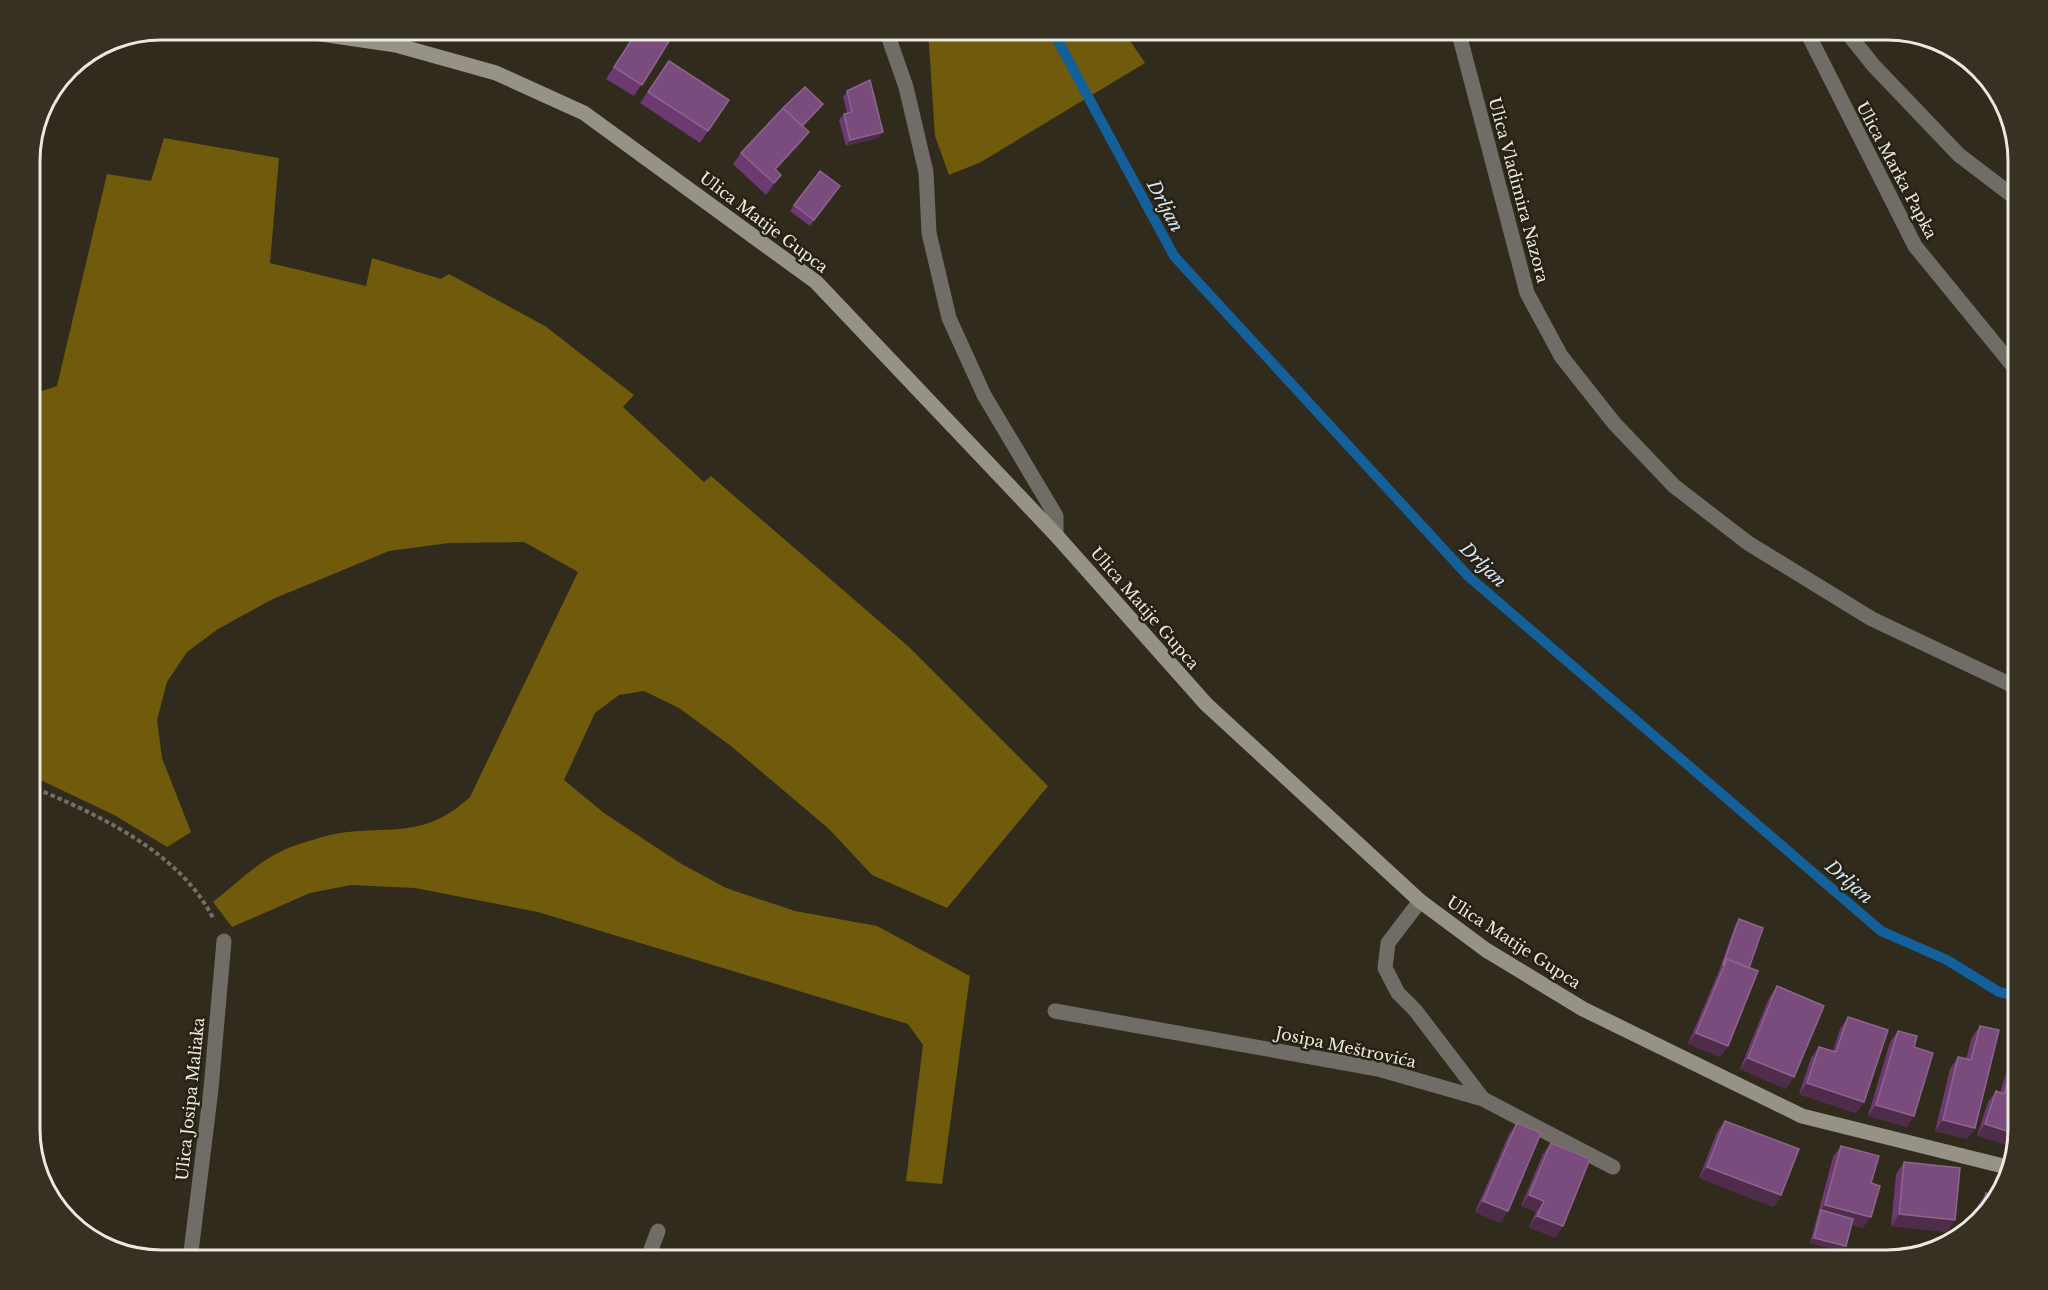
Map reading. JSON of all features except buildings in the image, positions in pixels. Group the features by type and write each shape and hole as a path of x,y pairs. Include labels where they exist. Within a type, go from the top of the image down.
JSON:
{"street":[{"name":"Ulica Vladimira Nazora","path":"1461,40 1527,293 1561,356 1614,423 1674,486 1748,543 1872,619 2008,683"},
{"name":"Ulica Marka Papka","path":"1811,40 1915,246 2008,360"},
{"path":"1853,40 1874,66 1959,155 2008,192"},
{"name":"Ulica Matije Gupca","path":"368,41 396,45 496,72 584,113 816,282 1056,535 1206,704 1420,901 1486,950 1583,1009 1802,1116 2001,1166"},
{"path":"890,41 906,87 926,172 929,233 949,318 984,394 1056,516 1056,535"},
{"path":"1420,901 1388,943 1385,968 1398,993 1415,1010 1483,1099"},
{"name":"Ulica Josipa Maliaka","path":"191,1250 211,1089 224,941"},
{"name":"Josipa Meštrovića","path":"1055,1011 1378,1069 1483,1099 1613,1167"},
{"path":"651,1250 658,1230"}],"path":[{"path":"41,791 133,836 161,855 203,897 224,941"}],"shaded area":[{"path":"1130,40 1145,63 981,162 949,175 935,136 929,41"},
{"path":"164,138 279,158 270,263 366,286 372,258 441,279 449,274 545,326 634,395 623,407 704,482 711,476 909,647 1048,786 947,908 872,875 829,829 731,746 679,708 644,691 619,695 595,713 564,780 604,813 680,863 726,888 795,911 877,926 970,976 942,1184 906,1181 923,1045 908,1024 538,912 415,888 351,885 310,893 232,927 213,902 262,862 289,848 341,833 415,827 432,822 451,812 470,797 578,572 524,542 449,543 389,551 273,599 218,629 187,652 167,682 157,720 162,758 191,832 167,847 116,816 41,780 41,391 57,386 107,174 151,181"}],"waterway":[{"name":"Drljan","path":"1058,40 1174,256 1468,576 1881,931 1947,960 1999,992 2008,994"}]}
